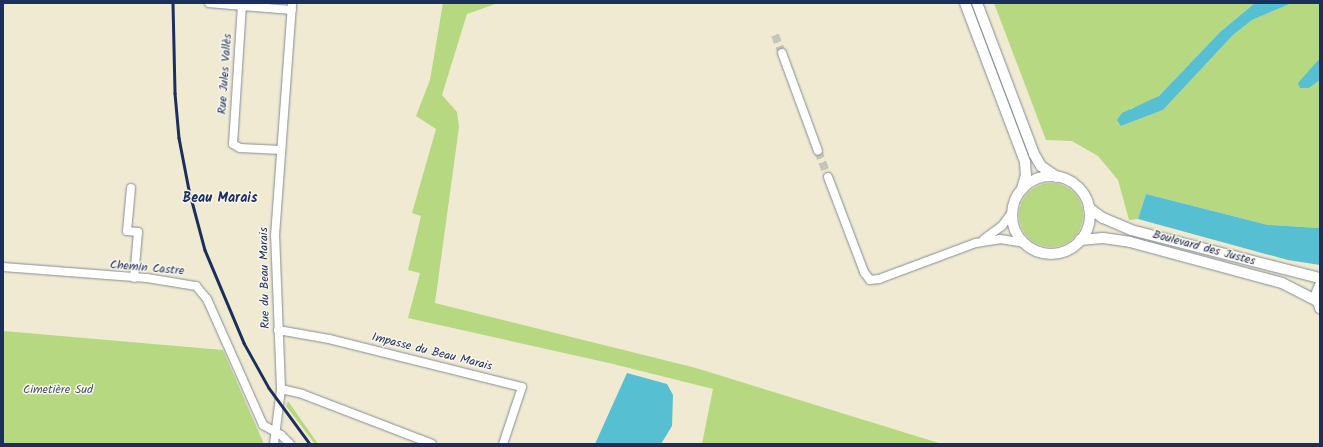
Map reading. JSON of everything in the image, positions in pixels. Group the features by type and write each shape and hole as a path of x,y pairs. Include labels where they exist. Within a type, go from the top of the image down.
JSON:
{"street":[{"path":"209,3 242,6 292,7"},
{"path":"828,177 864,272 870,280 879,279 976,243 999,230 1012,211 1016,199 1022,189 1026,175 1025,162 965,3"},
{"path":"976,243 1005,239 1024,243 1037,251 1052,254 1066,251 1080,240 1088,227 1089,208 1077,187 1057,177 1041,166 1034,154 977,3"},
{"name":"Rue Jules Vallès","path":"242,6 233,144 240,148 281,150"},
{"name":"Rue du Beau Marais","path":"274,444 281,389 274,246 292,7"},
{"path":"782,53 818,151"},
{"path":"1022,189 1038,179 1057,177"},
{"path":"131,188 127,231 138,232 134,278"},
{"name":"Boulevard des Justes","path":"1089,208 1103,218 1131,230 1320,278"},
{"path":"1012,211 1014,227 1024,243"},
{"name":"Boulevard des Justes","path":"1080,240 1110,239 1134,243 1282,282 1318,304"},
{"name":"Chemin Castre","path":"3,267 186,283 200,289 207,298 263,425 290,444"},
{"path":"1318,304 1320,285"},
{"name":"Impasse du Beau Marais","path":"278,330 329,339 522,387 503,444"},
{"path":"281,389 302,394 432,444"}],"green space":[{"path":"443,3 498,3 467,14 442,95 457,112 459,127 435,303 696,368 942,444 702,444 713,389 609,363 408,318 420,273 408,270 421,216 412,213 436,129 416,116 430,80"},
{"path":"994,3 1255,3 1220,32 1159,96 1146,104 1131,108 1121,126 1163,110 1233,35 1252,20 1292,3 1320,3 1320,58 1299,83 1309,88 1320,80 1320,228 1268,225 1146,194 1138,219 1129,220 1118,180 1098,156 1072,141 1046,140"},
{"path":"1051,183 1063,185 1074,192 1081,203 1083,215 1081,227 1074,238 1063,245 1051,247 1039,245 1028,238 1021,227 1019,215 1021,203 1028,192 1039,185"},
{"name":"Cimetière Sud","path":"3,331 223,350 264,444 3,444"},
{"path":"288,401 318,444 315,444 286,406"}],"water":[{"path":"1255,3 1292,3 1252,20 1233,35 1163,110 1121,126 1117,120 1122,113 1159,96 1220,32"},
{"path":"1320,58 1320,80 1309,88 1300,88 1298,83"},
{"path":"1146,194 1268,225 1320,228 1320,265 1288,260 1138,219"},
{"path":"627,373 667,384 673,395 672,426 661,444 595,444"}],"tunnel":[{"path":"775,35 782,53"},
{"path":"818,151 828,177"}],"railway":[{"path":"173,3 175,93 179,138 189,190 205,250 244,343 269,388 310,444"}],"district":[{"name":"Beau Marais","path":"220,198"}]}
